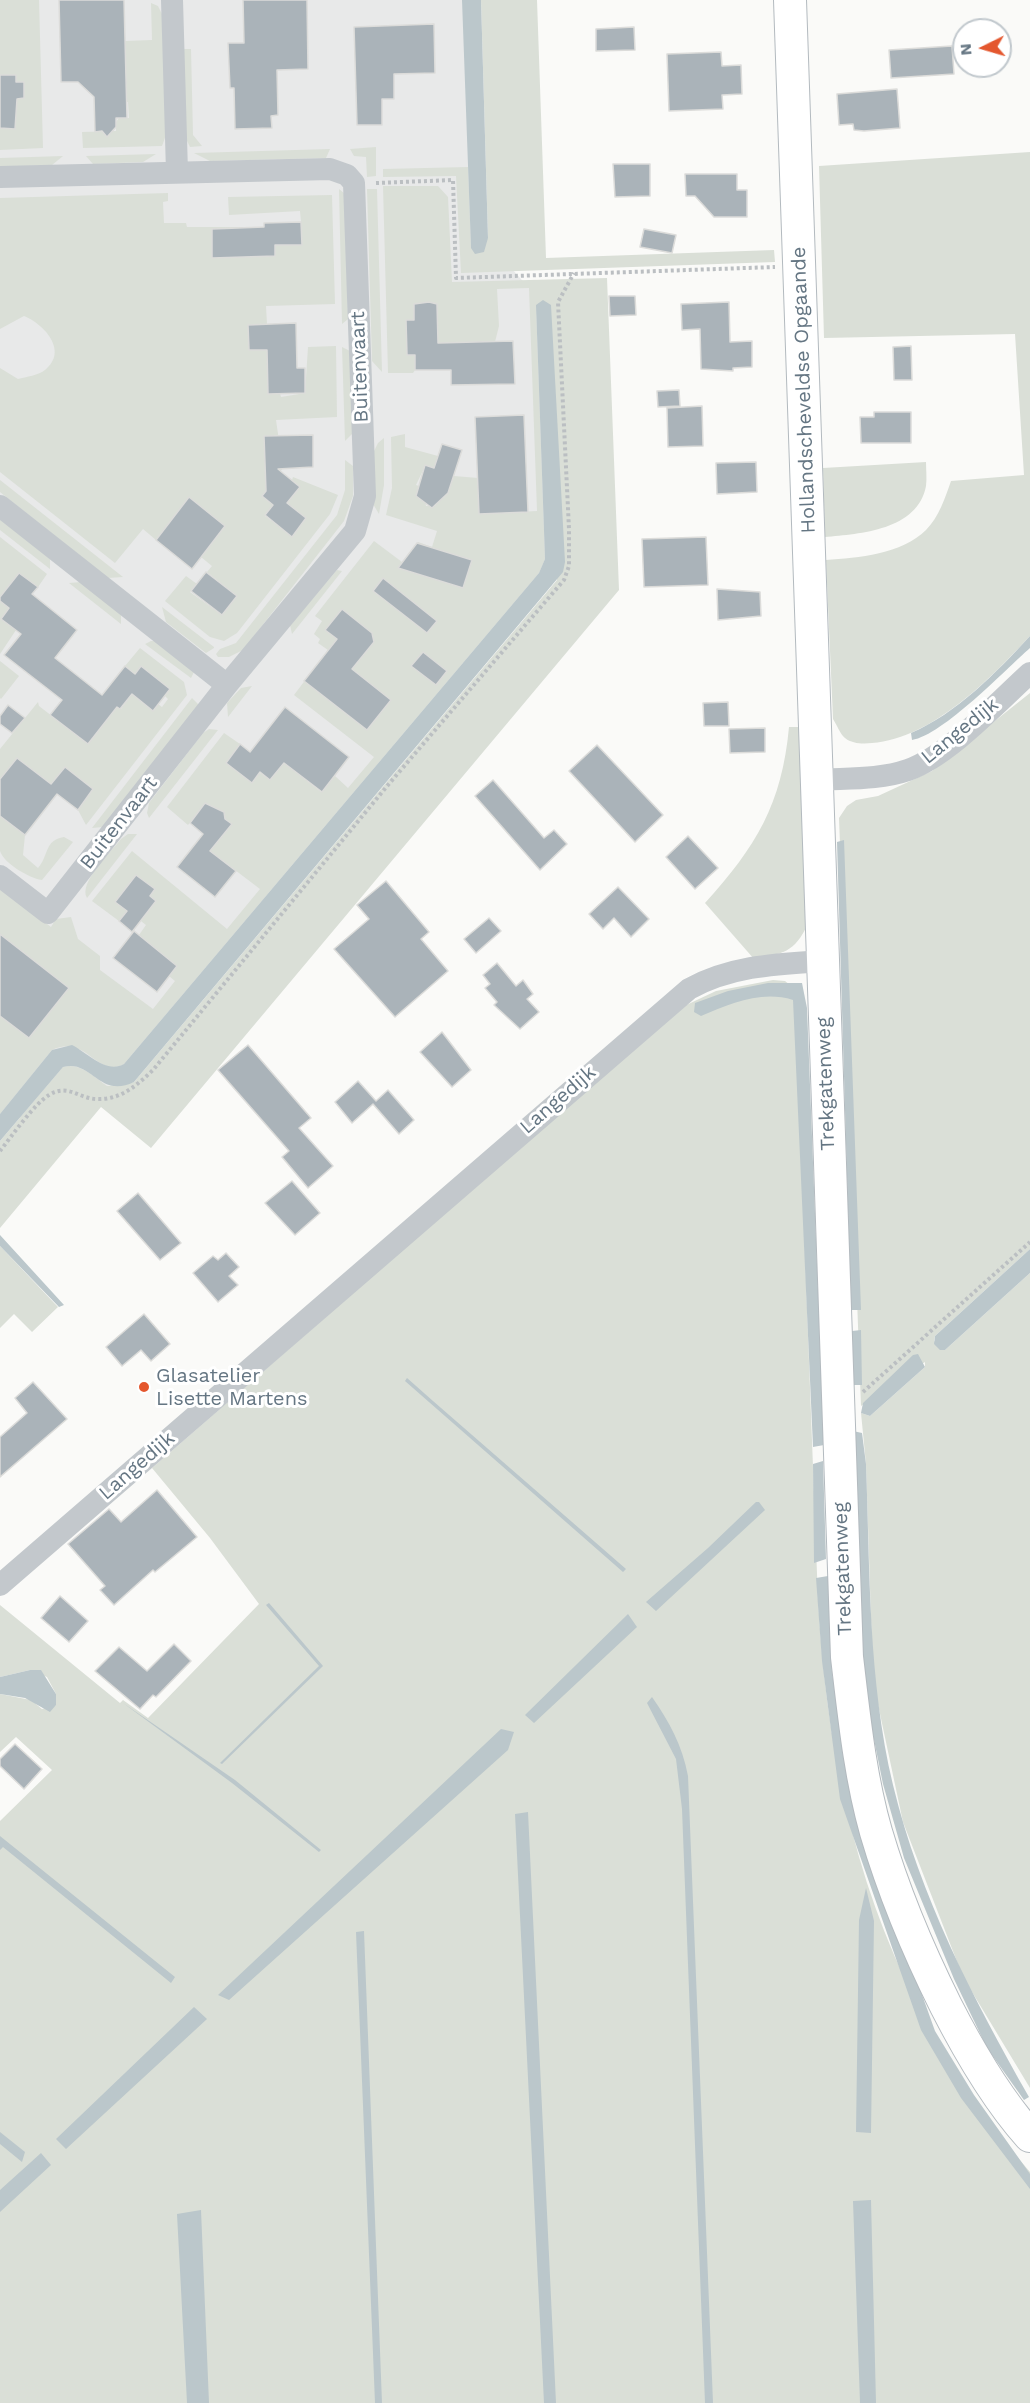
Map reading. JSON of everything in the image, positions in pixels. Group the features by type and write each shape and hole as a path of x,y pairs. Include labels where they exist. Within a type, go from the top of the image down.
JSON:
{"street":[{"path":"172,0 177,172"},
{"name":"Hollandscheveldse Opgaande","path":"790,0 817,780"},
{"path":"0,177 330,169 347,175 354,183"},
{"name":"Buitenvaart","path":"0,876 48,913 226,685 355,531 365,496 354,183"},
{"path":"0,506 226,685"},
{"name":"Langedijk","path":"817,780 874,777 907,770 923,763 945,748 1030,673"},
{"path":"817,780 822,961"},
{"name":"Langedijk","path":"0,1585 689,989 716,976 744,968 822,961"},
{"name":"Trekgatenweg","path":"822,961 847,1657 855,1726 876,1831 896,1893 923,1959 965,2043 1017,2122 1030,2136"}],"path":[{"path":"354,183 453,180 456,278 800,266"},
{"path":"0,1151 48,1095 60,1090 72,1090 97,1100 127,1093 153,1070 388,785 564,580 569,566 558,302 574,273"},
{"path":"837,1399 865,1391 1030,1242"}],"shaded area":[{"path":"0,0 472,0 480,233 545,306 554,564 124,1080 0,1125"},
{"path":"0,0 39,0 43,148 0,150"},
{"path":"462,0 481,0 488,238 484,252 475,254 471,248"},
{"path":"481,0 537,0 546,258 774,250 775,262 461,273 456,176 383,177 383,169 468,167 471,248 488,238"},
{"path":"151,3 158,6 162,14 166,135 162,146 83,148 82,132 116,131 116,122 119,118 129,118 128,102 119,102 125,41 152,40"},
{"path":"182,49 191,49 193,135 202,146 190,147 186,139"},
{"path":"376,147 376,176 367,177 366,157 354,156 350,149"},
{"path":"330,149 326,158 210,161 194,153"},
{"path":"1030,152 1030,636 979,687 938,718 895,739 869,743 851,741 843,736 833,719 826,560 879,553 905,545 926,530 935,519 951,481 1024,475 1015,334 824,338 819,166"},
{"path":"156,154 143,162 93,164 86,156"},
{"path":"63,156 52,165 0,167 0,158"},
{"path":"383,186 438,186 448,197 452,282 607,278 619,590 151,1148 101,1107 0,1228 0,1141 63,1067 81,1068 107,1086 134,1082 557,580 536,305 545,559 539,573 124,1064 115,1067 106,1066 74,1047 64,1046 52,1050 0,1114 0,888 51,927 56,919 71,917 78,939 100,956 100,970 153,1009 175,981 169,976 177,966 139,935 146,925 141,921 156,901 150,896 155,889 136,875 115,902 127,911 119,921 92,901 132,851 227,929 260,889 210,851 232,824 223,817 224,812 205,803 188,825 167,807 224,733 240,744 252,783 260,773 270,780 284,763 321,792 335,776 348,788 374,757 294,695 328,650 318,643 320,639 314,634 322,621 315,616 374,541 402,562 418,542 432,547 437,531 386,515 392,488 391,437 405,434 405,447 438,456 434,468 425,466 416,485 419,486 416,496 425,499 426,506 435,506 441,494 448,493 454,476 478,478 479,514 537,511 529,288 497,289 499,326 495,342 438,353 437,304 414,304 414,320 406,320 407,355 415,355 415,370 413,373 388,373"},
{"path":"339,189 345,194 348,319 342,324"},
{"path":"367,189 377,189 382,372 372,361"},
{"path":"168,193 168,201 163,202 164,223 186,223 187,227 264,227 264,223 301,222 300,211 229,215 228,197 332,195 335,304 266,306 267,324 248,325 249,350 269,350 281,397 305,393 308,347 336,346 337,417 276,420 283,468 262,496 273,505 265,516 292,536 306,518 287,503 300,487 292,480 293,477 338,495 330,514 237,633 224,641 210,637 165,601 186,576 197,584 190,592 222,615 237,596 207,572 212,566 201,557 225,526 189,498 156,540 143,529 115,563 0,472 0,368 18,379 28,377 45,370 52,363 55,355 51,339 46,332 24,316 0,329 0,198"},
{"path":"543,300 551,305 565,562 563,572 134,1082 112,1086 81,1068 63,1067 0,1141 0,1114 52,1050 72,1045 104,1064 117,1066 124,1064 539,573 545,559 536,305"},
{"path":"342,347 350,351 353,433 345,441"},
{"path":"384,438 384,485 379,514 373,504 374,451"},
{"path":"345,460 353,466 353,496 344,521 243,650 229,657 218,657 216,654 220,649 236,643 337,515 345,490"},
{"path":"926,462 926,486 921,501 900,521 870,531 825,537 823,468"},
{"path":"0,480 123,577 108,578 0,492"},
{"path":"0,518 50,559 50,569 0,530"},
{"path":"0,537 47,574 38,587 19,573 0,597"},
{"path":"337,570 342,571 292,634 290,625"},
{"path":"81,582 121,614 121,624 69,583"},
{"path":"0,601 9,608 1,619 16,630 0,654"},
{"path":"162,607 214,648 206,653 166,622"},
{"path":"1030,636 1030,648 973,700 940,727 925,736 912,740 911,733 944,715 975,691"},
{"path":"158,641 194,672 191,678 145,644"},
{"path":"140,648 184,682 187,695 86,825 78,810 93,789 65,767 51,784 17,774 9,768 0,779 0,749 38,702 39,706 88,744 117,707 121,709 132,694 153,711 158,704 162,707 168,699 165,696 170,689 141,666 135,674 125,666"},
{"path":"0,661 19,676 1,699 0,698"},
{"path":"252,686 228,717 227,703 241,688"},
{"path":"1030,693 1030,1249 935,1336 934,1341 945,1350 1030,1273 1030,2088 963,1977 903,1822 873,1681 866,1464 861,1413 870,1416 925,1367 925,1362 861,1406 839,818 847,806 856,800 878,796 932,771"},
{"path":"192,698 199,705 103,827 92,828"},
{"path":"789,727 799,727 804,731 808,924 798,941 787,950 754,959 705,903 739,863 764,823 780,779"},
{"path":"209,729 218,730 149,818 147,813 149,803 203,733"},
{"path":"0,816 25,835 23,855 38,868 53,841 64,837 73,842 42,880 36,879 17,869 2,855"},
{"path":"128,834 137,834 87,898 85,892 91,876 103,859"},
{"path":"844,840 861,1310 851,1310 837,842"},
{"path":"773,980 785,981 795,989 818,1600 828,1704 836,1756 859,1857 894,1955 921,2011 954,2065 990,2120 1030,2172 1030,2403 0,2403 0,1821 52,1770 16,1737 0,1752 0,1694 31,1700 42,1709 56,1705 56,1694 47,1677 30,1670 0,1677 0,1605 120,1703 123,1700 148,1718 259,1604 210,1538 152,1468 682,1007 716,991"},
{"path":"768,983 802,983 807,1008 824,1445 813,1447 793,1000 781,997 757,998 734,1003 701,1016 694,1012 695,1003 728,991"},
{"path":"0,1235 64,1305 59,1307 0,1246"},
{"path":"0,1246 58,1307 32,1332 14,1314 0,1328"},
{"path":"1030,1249 1030,1273 945,1350 940,1350 934,1344 935,1336"},
{"path":"861,1330 862,1385 854,1385 852,1331"},
{"path":"918,1354 925,1367 870,1416 861,1413 863,1403 913,1355"},
{"path":"407,1378 626,1569 623,1572 405,1381"},
{"path":"853,1431 862,1433 866,1464 875,1666 879,1706 893,1785 904,1827 933,1907 968,1984 1029,2097 1024,2100 987,2048 954,1979 904,1858 883,1784 869,1715 863,1666"},
{"path":"823,1461 826,1559 814,1563 813,1464"},
{"path":"756,1502 759,1502 765,1510 656,1611 646,1602 708,1548"},
{"path":"828,1576 832,1673 853,1802 935,2031 974,2095 1030,2174 1030,2189 961,2098 921,2030 840,1799 822,1661 816,1578"},
{"path":"269,1603 323,1666 222,1764 220,1763 319,1666 266,1605"},
{"path":"628,1614 637,1627 534,1723 525,1715"},
{"path":"30,1670 41,1670 56,1694 56,1705 50,1712 25,1698 0,1694 0,1677"},
{"path":"652,1697 674,1735 688,1776 713,2403 705,2403 682,1809 676,1759 647,1703"},
{"path":"123,1703 235,1780 321,1850 319,1852 232,1783"},
{"path":"501,1729 514,1732 508,1750 229,2000 218,1995"},
{"path":"528,1812 556,2403 544,2403 515,1814"},
{"path":"0,1836 175,1977 171,1983 3,1847 0,1850"},
{"path":"866,1888 874,1921 871,2133 856,2132 859,1920"},
{"path":"364,1931 382,2403 375,2403 356,1932"},
{"path":"194,2007 207,2019 66,2149 56,2139"},
{"path":"0,2132 25,2152 22,2162 0,2144"},
{"path":"41,2153 51,2165 0,2212 0,2190"},
{"path":"871,2200 876,2403 860,2403 853,2201"},
{"path":"201,2210 209,2403 187,2403 177,2214"}],"building":[{"path":"59,0 124,0 127,118 116,118 116,127 107,137 102,131 95,132 94,97 78,82 61,82"},
{"path":"243,0 307,0 308,69 277,70 278,115 271,116 272,128 235,129 234,88 230,88 228,43 244,43"},
{"path":"434,24 435,73 394,74 394,99 382,99 382,125 357,125 354,27"},
{"path":"634,27 635,50 596,51 596,29"},
{"path":"952,46 952,74 891,78 889,50"},
{"path":"721,52 722,66 741,65 742,94 722,95 723,109 669,111 667,54"},
{"path":"0,75 16,75 16,82 24,82 24,98 17,99 15,129 0,128"},
{"path":"897,89 900,128 864,131 854,130 853,124 839,125 837,94"},
{"path":"613,164 650,164 650,196 615,197"},
{"path":"685,174 737,174 737,190 747,190 747,217 714,217 695,196 686,196"},
{"path":"301,222 302,245 275,245 275,256 212,258 212,229 264,227 264,223"},
{"path":"644,229 676,235 672,253 640,247"},
{"path":"609,296 635,296 636,315 610,316"},
{"path":"429,302 437,304 438,343 513,341 515,384 451,385 451,370 415,370 415,355 407,355 406,320 414,320 414,304"},
{"path":"729,302 730,342 752,341 752,367 733,368 733,371 701,369 700,329 682,330 681,304"},
{"path":"296,323 297,368 305,368 305,393 268,394 267,350 249,350 248,325"},
{"path":"911,346 912,380 894,380 893,347"},
{"path":"679,390 680,406 658,407 657,391"},
{"path":"702,406 703,446 668,447 667,408"},
{"path":"874,412 911,412 911,443 861,443 860,417 874,417"},
{"path":"524,415 528,512 479,514 475,417"},
{"path":"313,435 313,467 278,469 300,487 287,503 306,518 292,537 265,515 273,505 262,496 266,491 264,436"},
{"path":"442,444 462,450 448,493 432,508 416,496 425,465 434,468"},
{"path":"756,462 757,492 717,494 716,463"},
{"path":"189,497 225,526 192,569 156,540"},
{"path":"706,537 708,585 644,587 642,539"},
{"path":"417,543 472,560 463,588 398,568"},
{"path":"206,572 237,596 222,615 191,591"},
{"path":"19,573 38,587 32,594 77,630 55,658 102,695 125,666 135,674 141,666 170,689 153,711 132,694 120,709 117,707 88,744 50,715 62,700 4,655 21,634 1,619 9,608 0,601 0,597"},
{"path":"383,578 437,621 427,633 373,591"},
{"path":"717,589 760,592 761,616 718,620"},
{"path":"342,609 372,633 374,642 352,669 391,700 367,730 304,681 337,639 325,630"},
{"path":"423,652 447,671 436,685 411,666"},
{"path":"728,702 729,726 704,726 703,703"},
{"path":"8,705 25,718 12,733 0,724 0,716"},
{"path":"285,707 349,757 322,792 284,763 270,780 260,772 252,783 226,763 240,744 250,752"},
{"path":"765,728 765,752 730,753 729,729"},
{"path":"597,745 663,815 635,842 569,771"},
{"path":"17,758 51,784 65,767 93,789 78,810 57,794 25,835 0,816 0,779"},
{"path":"493,780 544,838 554,830 567,844 540,870 475,796"},
{"path":"205,803 224,812 225,819 232,824 210,851 236,871 215,897 177,867 203,834 190,823"},
{"path":"688,836 718,868 695,889 666,857"},
{"path":"136,875 155,889 150,896 156,901 132,932 119,921 127,911 115,902"},
{"path":"386,881 429,932 421,939 448,971 395,1017 334,949 369,919 357,905"},
{"path":"618,887 649,919 631,937 614,918 603,929 589,914"},
{"path":"489,918 501,931 476,953 464,939"},
{"path":"134,931 177,966 157,992 113,958"},
{"path":"0,934 69,988 29,1038 0,1016"},
{"path":"497,963 516,986 523,980 533,994 527,999 539,1012 520,1029 494,1005 497,1002 485,988 490,984 483,975"},
{"path":"442,1032 471,1070 452,1087 420,1052"},
{"path":"248,1045 311,1118 299,1128 333,1166 308,1188 282,1157 289,1151 218,1070"},
{"path":"358,1081 376,1101 388,1090 414,1120 399,1134 373,1104 352,1123 335,1102"},
{"path":"292,1181 320,1213 295,1235 265,1203"},
{"path":"138,1193 181,1243 160,1260 117,1211"},
{"path":"226,1253 239,1267 229,1276 238,1285 218,1302 193,1273 213,1256 218,1260"},
{"path":"144,1314 170,1344 151,1361 141,1350 122,1366 106,1347"},
{"path":"33,1382 67,1419 0,1477 0,1437 27,1413 15,1398"},
{"path":"157,1490 197,1537 155,1572 153,1570 114,1605 100,1590 105,1586 68,1544 109,1509 121,1522"},
{"path":"60,1596 88,1621 69,1642 41,1618"},
{"path":"174,1644 191,1661 156,1697 153,1695 140,1709 95,1671 119,1647 147,1671"},
{"path":"15,1744 42,1769 24,1789 0,1766 0,1759"}],"place":[{"name":"Glasatelier Lisette Martens","path":"144,1387"}]}
